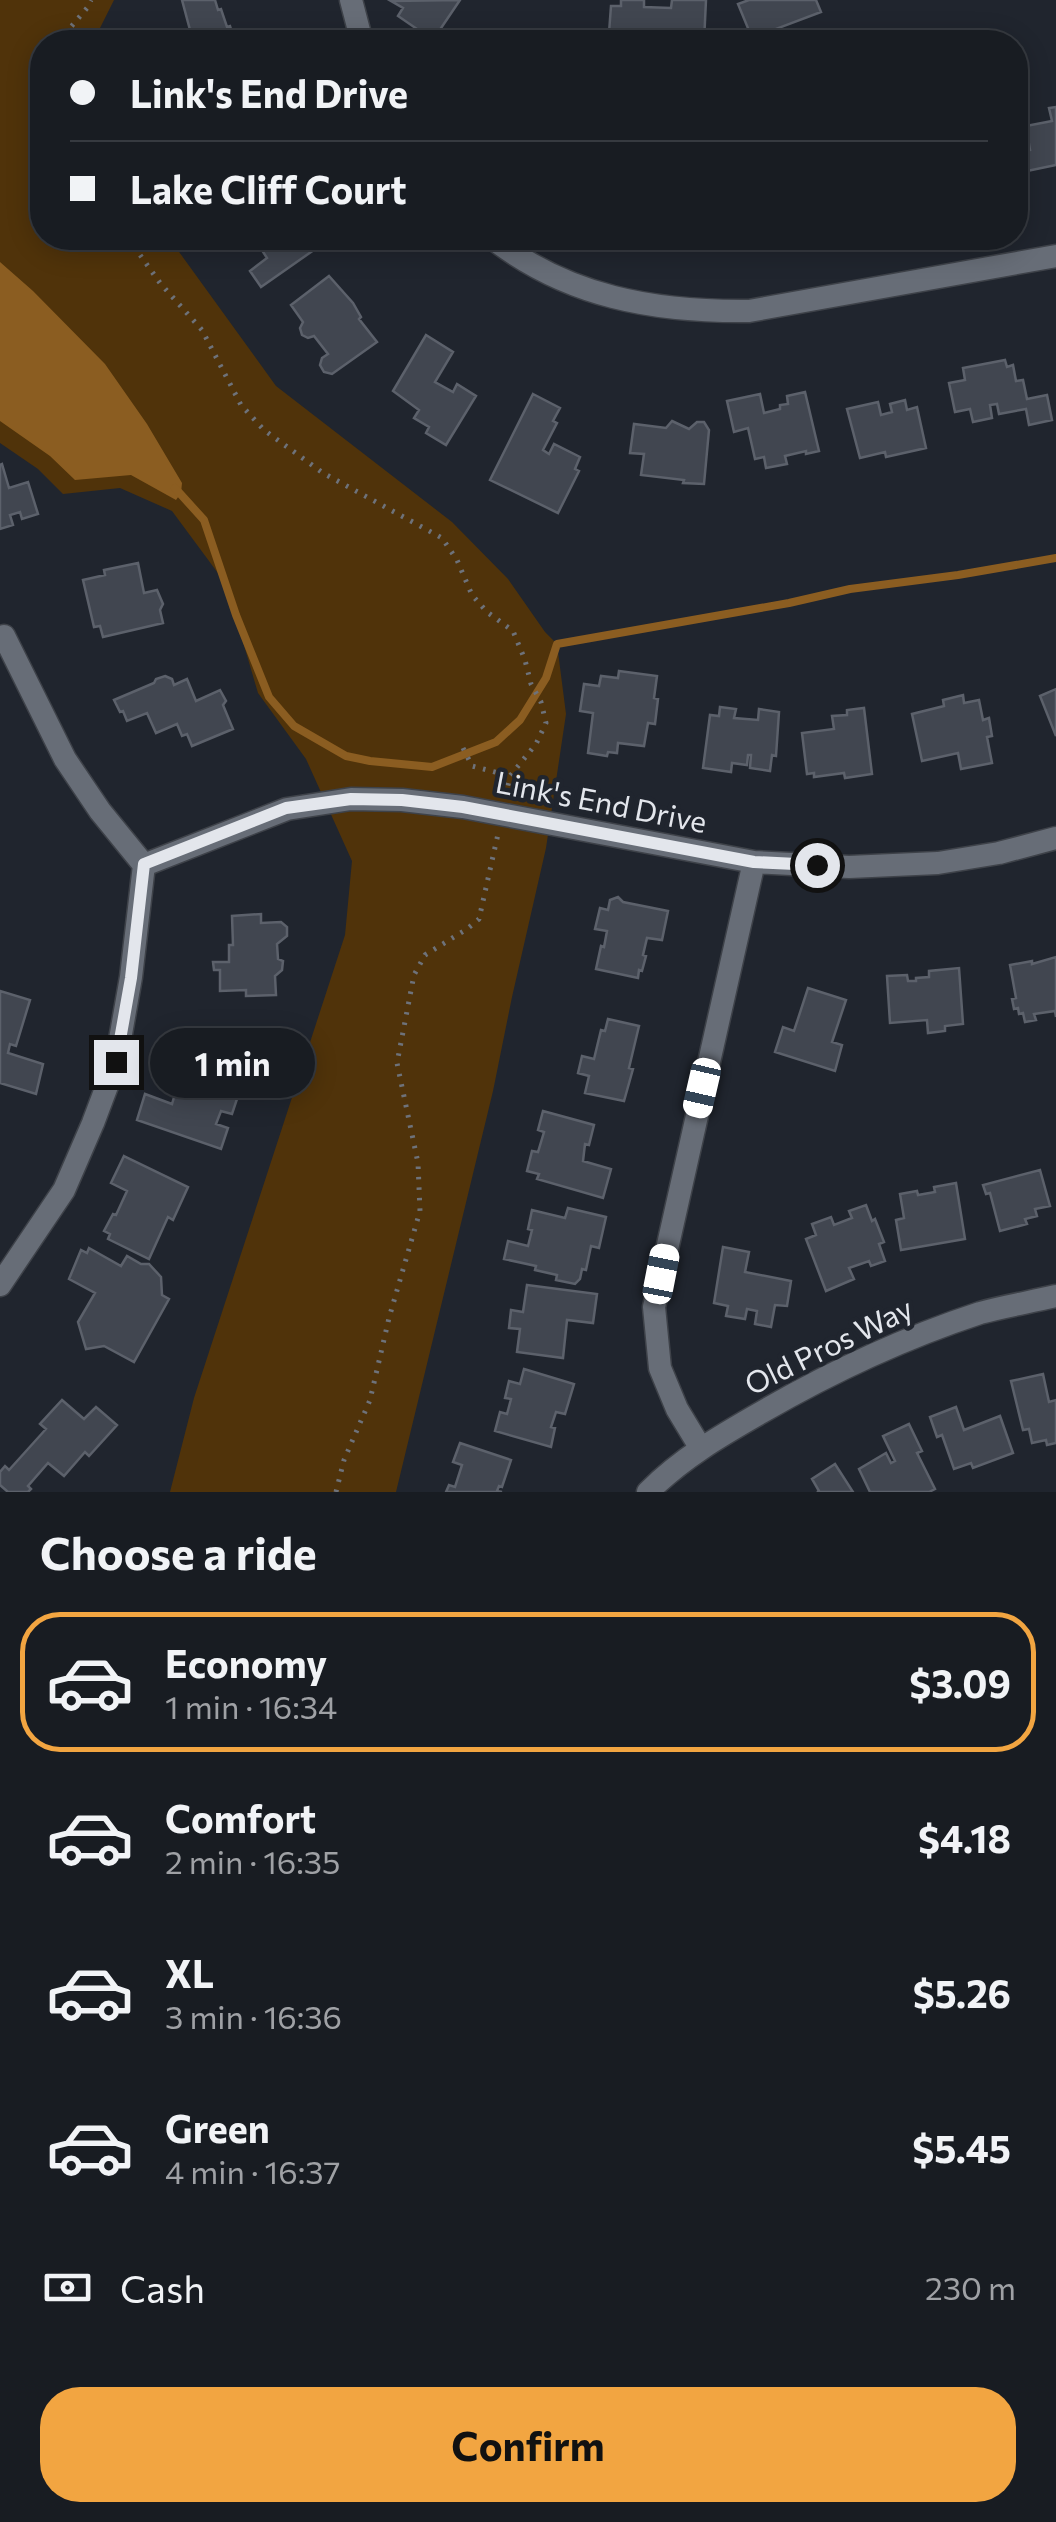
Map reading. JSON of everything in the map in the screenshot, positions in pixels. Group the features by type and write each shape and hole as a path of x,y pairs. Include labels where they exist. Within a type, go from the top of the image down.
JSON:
{"street":[{"path":"350,0 359,30"},
{"path":"508,250 525,262 584,289 671,310 713,312 749,312 1056,256"},
{"path":"0,1284 64,1190 116,1062 131,978 144,864 65,760 4,636"},
{"name":"Link's End Drive","path":"144,864 286,808 351,799 402,800 502,814 754,862 938,864 1056,838"},
{"path":"700,1447 677,1409 660,1368 654,1308 754,862"},
{"name":"Old Pros Way","path":"648,1492 700,1447 790,1396 896,1345 984,1312 1056,1296"}],"path":[{"path":"68,30 91,0"},
{"path":"137,250 202,330 241,405 264,430 323,473 442,538 457,560 472,595 487,612 513,630 546,723 536,744 510,776 479,919 425,955 414,975 397,1063 418,1163 420,1211 370,1400 344,1460 336,1492"},
{"path":"463,748 472,766 510,776"}],"shaded area":[{"path":"0,0 114,0 99,30 30,30 30,250 178,250 276,386 452,522 508,579 557,644 566,714 546,848 493,1091 396,1492 170,1492 194,1398 345,935 352,861 306,759 258,693 226,584 172,511 120,488 63,494 38,469 0,443"},
{"path":"0,262 105,364 182,483 176,500 131,475 75,480 50,456 0,421"}],"building":[{"path":"182,0 215,0 231,30 190,30"},
{"path":"460,0 440,30 418,30 398,16 403,8 391,1"},
{"path":"621,0 644,0 644,7 671,8 672,0 706,0 705,30 609,30 611,6 621,6"},
{"path":"749,0 816,0 821,12 773,30 749,30 738,4"},
{"path":"1056,107 1056,165 1028,171 1028,126 1052,121 1049,108"},
{"path":"262,250 314,250 261,287 250,271 267,258"},
{"path":"329,276 353,303 359,319 377,342 332,374 324,372 320,365 328,354 314,336 302,335 303,322 291,305"},
{"path":"426,335 453,352 435,382 453,392 457,384 476,396 446,445 426,433 429,427 414,418 419,410 393,391"},
{"path":"1005,360 1007,367 1013,365 1016,381 1023,380 1027,399 1047,395 1052,420 1029,425 1026,409 999,414 997,404 990,405 992,418 973,422 970,409 955,412 949,383 965,380 963,368"},
{"path":"805,392 819,451 785,456 787,464 766,468 764,457 755,459 748,428 734,432 727,401 760,394 764,413 788,404 787,396"},
{"path":"533,394 560,408 543,450 549,454 554,444 580,457 575,469 579,471 558,513 490,480"},
{"path":"905,400 907,410 917,407 926,448 860,458 847,409 878,402 881,415 892,412 890,404"},
{"path":"672,421 689,429 704,422 709,430 704,484 641,475 644,454 630,453 634,424 666,428"},
{"path":"0,465 9,488 28,482 38,514 22,519 20,512 10,515 13,525 0,529"},
{"path":"138,563 144,593 157,590 163,604 163,623 103,637 100,626 94,627 83,580 105,575 104,570"},
{"path":"619,671 657,676 655,724 648,723 644,746 618,743 617,753 588,753 593,713 580,711 584,684 599,686 601,676 618,678"},
{"path":"165,676 174,685 187,679 196,701 220,690 233,729 192,746 177,724 156,733 147,713 127,721 114,700"},
{"path":"1056,689 1056,736 1040,696"},
{"path":"963,695 964,703 979,700 983,720 989,718 992,736 987,737 992,763 961,769 958,753 922,761 912,714 944,706 943,700"},
{"path":"720,707 736,709 734,718 758,720 759,709 779,712 776,756 772,755 770,771 750,768 751,755 747,765 732,763 731,772 703,768 710,715 719,716"},
{"path":"864,708 872,774 845,778 844,773 814,777 814,773 807,774 802,733 834,729 832,716"},
{"path":"618,897 623,902 668,911 662,940 647,938 638,978 596,969 607,931 595,929 600,908 608,910 610,900"},
{"path":"261,914 261,923 281,922 287,927 287,936 277,944 278,959 283,961 282,970 275,976 276,995 246,996 246,990 220,991 220,970 214,970 213,962 229,962 232,916"},
{"path":"1056,957 1056,1017 1055,1011 1034,1014 1036,1020 1025,1022 1023,1013 1014,1009 1010,965"},
{"path":"959,968 963,1024 928,1033 927,1020 890,1023 887,976 907,975 908,981 916,981 929,977 929,971"},
{"path":"808,988 846,1000 832,1042 842,1045 835,1071 775,1052 783,1027 794,1031"},
{"path":"0,991 30,1000 16,1046 10,1044 8,1053 43,1064 36,1094 0,1083"},
{"path":"608,1019 639,1026 624,1101 585,1093 589,1076 578,1073 582,1056 594,1059"},
{"path":"206,1041 236,1051 230,1070 208,1062 204,1076 238,1088 232,1114 221,1111 216,1124 228,1128 221,1149 137,1120 145,1094 172,1104 175,1094 180,1095 188,1071 195,1073"},
{"path":"543,1111 594,1125 589,1145 585,1144 583,1161 611,1169 603,1198 537,1179 539,1174 527,1171 532,1151 538,1152 544,1132 538,1130"},
{"path":"124,1156 188,1187 173,1220 168,1217 149,1259 108,1239 110,1234 104,1231 127,1191 111,1183"},
{"path":"1040,1170 1050,1206 1035,1209 1037,1216 1025,1219 1027,1224 1000,1231 990,1193 986,1194 983,1185"},
{"path":"956,1183 965,1239 901,1250 896,1220 904,1218 900,1194 935,1192 934,1187"},
{"path":"866,1205 884,1242 879,1244 885,1261 871,1266 869,1261 849,1268 854,1279 826,1291 806,1239 816,1235 812,1224 831,1217 834,1225 852,1218 849,1211"},
{"path":"568,1208 606,1217 599,1248 591,1246 586,1270 582,1269 575,1284 556,1280 557,1275 535,1270 536,1266 504,1259 508,1241 528,1246 532,1210 565,1218"},
{"path":"723,1247 749,1252 745,1272 791,1281 787,1306 775,1305 771,1327 755,1324 757,1311 747,1309 745,1319 726,1316 728,1306 714,1303"},
{"path":"89,1248 121,1266 127,1256 149,1264 161,1277 162,1295 169,1299 134,1362 104,1346 86,1349 78,1322 95,1293 69,1279 81,1250 87,1253"},
{"path":"527,1285 597,1294 593,1323 567,1320 563,1358 517,1352 520,1329 509,1328 511,1310 523,1312"},
{"path":"524,1369 574,1384 565,1414 556,1412 551,1447 495,1431 500,1412 507,1414 511,1399 505,1398 509,1381 520,1384"},
{"path":"1043,1374 1049,1402 1056,1400 1056,1443 1047,1445 1046,1440 1032,1443 1029,1429 1023,1430 1011,1381"},
{"path":"62,1400 84,1419 96,1407 117,1425 64,1476 48,1463 28,1486 28,1492 8,1492 0,1485 0,1472 5,1466 9,1470 46,1429 40,1424"},
{"path":"956,1407 964,1430 1000,1416 1013,1453 973,1468 971,1463 954,1469 942,1435 937,1437 930,1417"},
{"path":"909,1424 922,1451 917,1453 935,1489 870,1492 859,1469 886,1453 891,1463 895,1461 883,1436"},
{"path":"460,1443 511,1460 497,1491 502,1492 446,1492 449,1485 455,1487 462,1465 453,1462"},
{"path":"835,1464 853,1492 817,1492 812,1479"}],"waterway":[{"path":"175,488 204,520 269,697 294,726 346,756 432,767 496,742 520,720 546,678 557,644 850,589 1056,558"}],"route":[{"path":"116,1062 131,978 144,864 286,808 351,799 402,800 463,807 754,862 817,865"}]}
